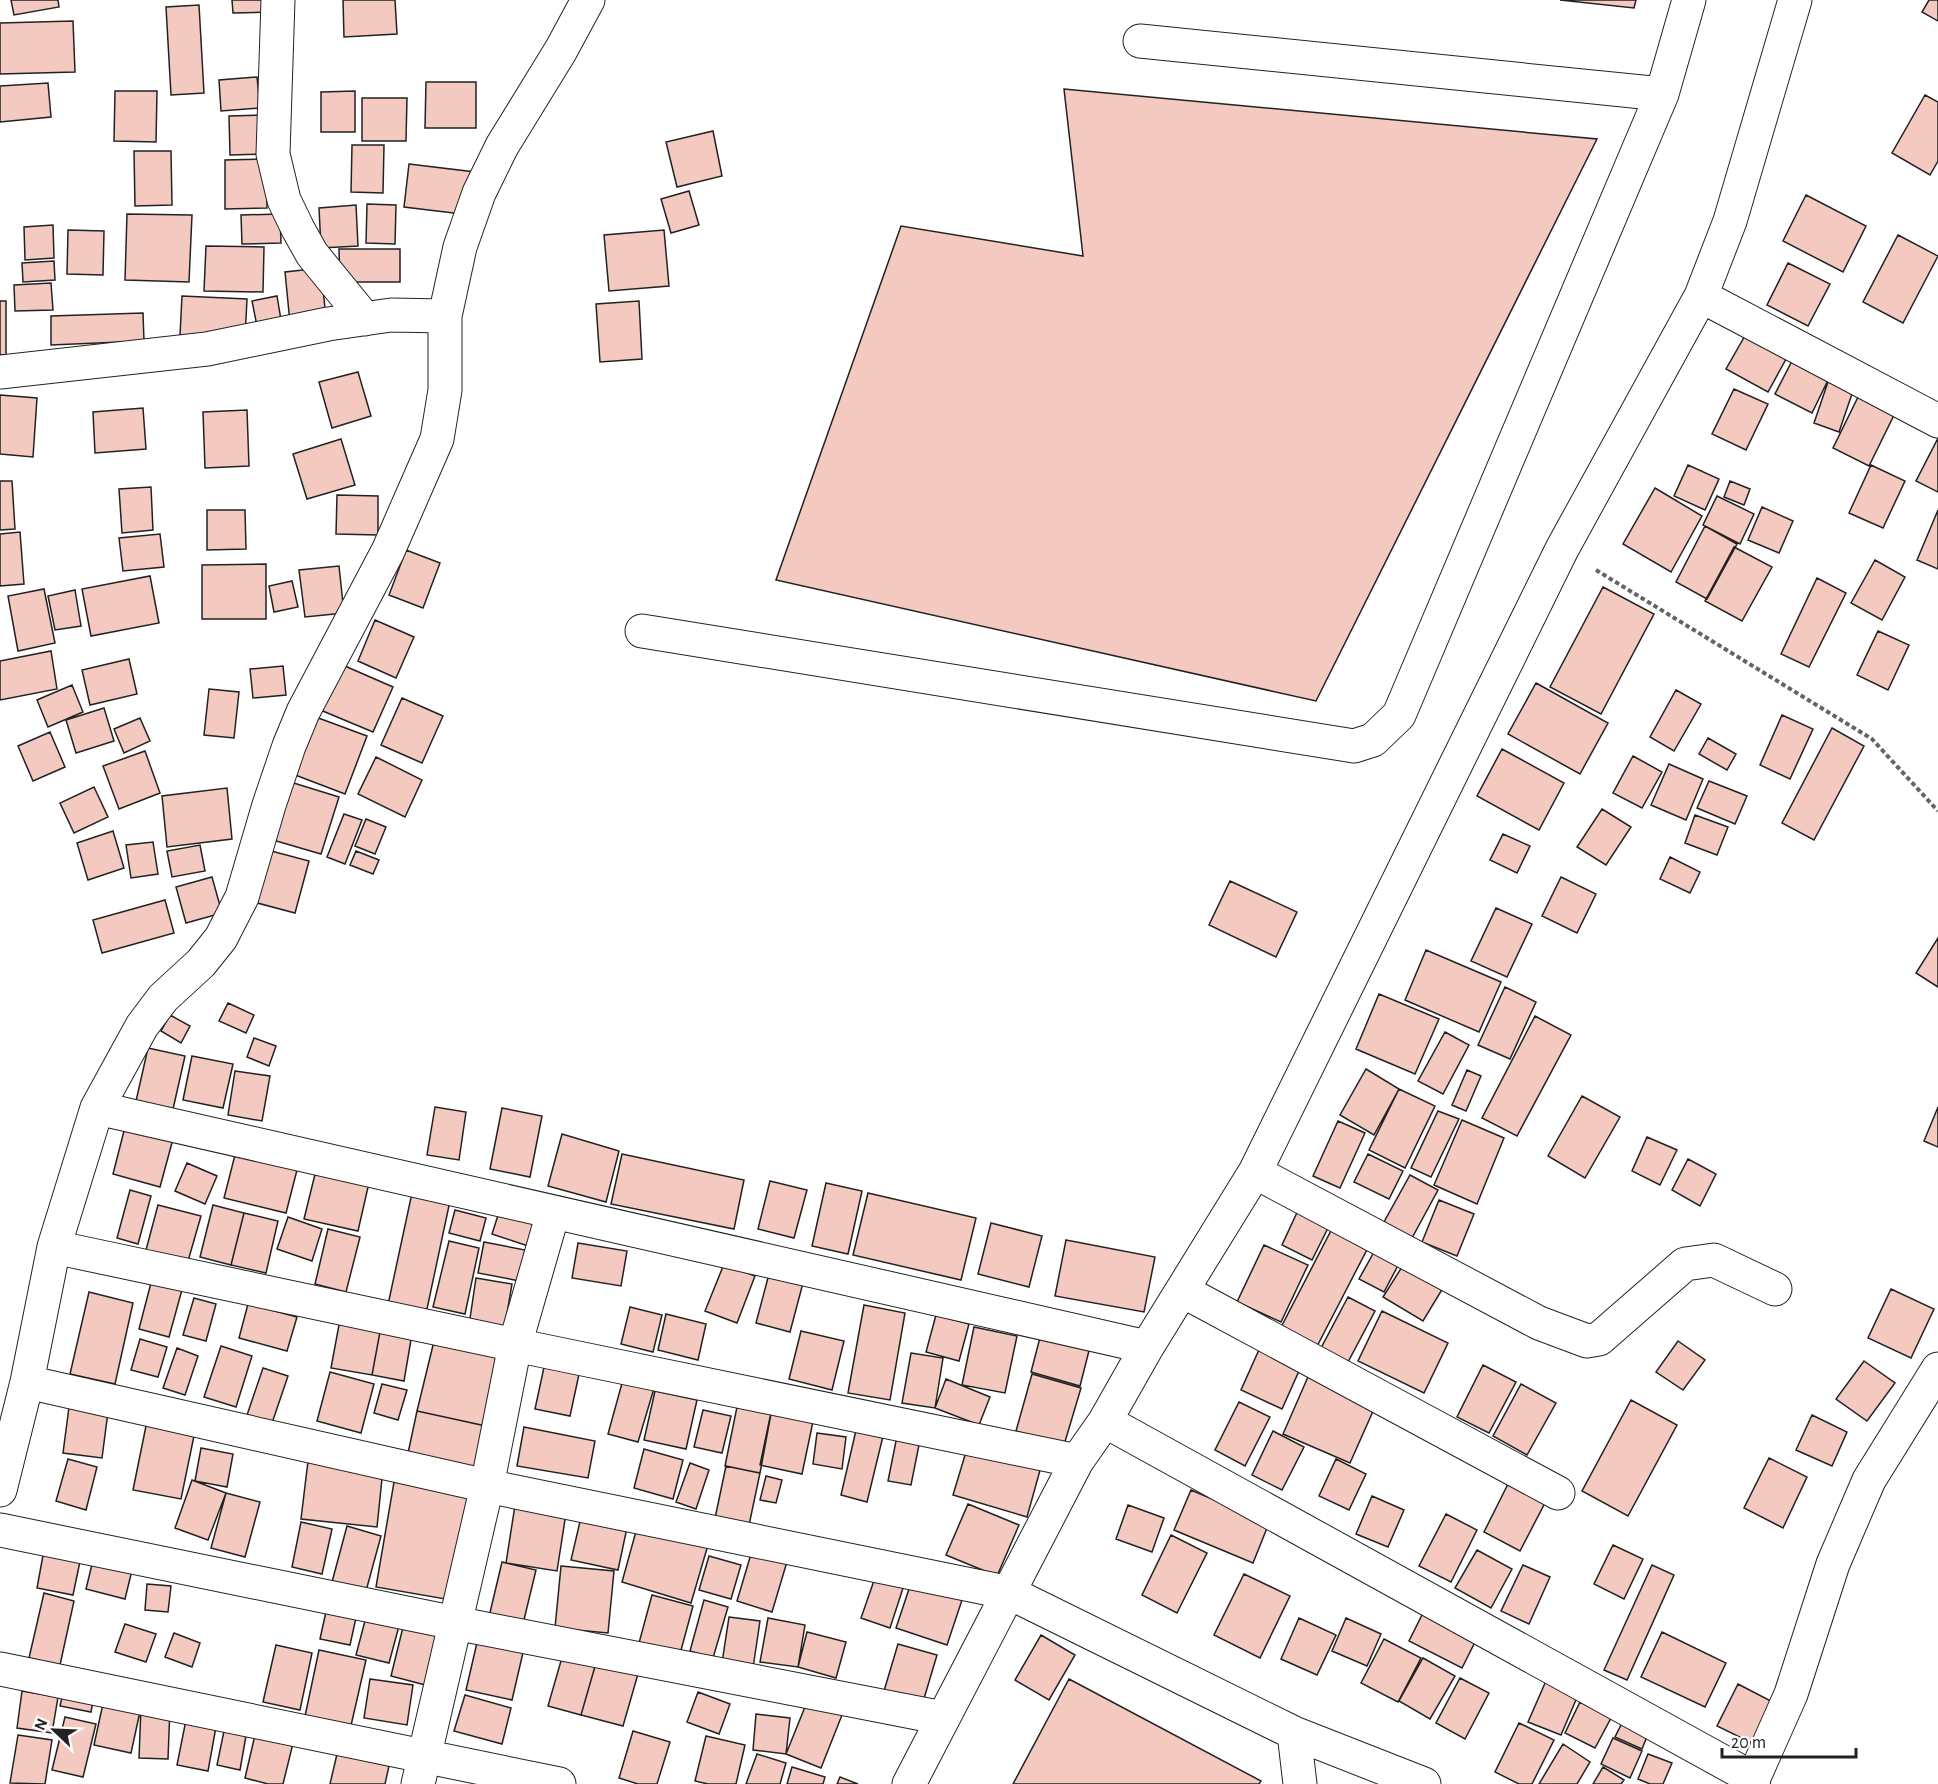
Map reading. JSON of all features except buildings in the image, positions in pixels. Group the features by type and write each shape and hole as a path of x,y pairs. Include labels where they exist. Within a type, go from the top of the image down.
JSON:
{"street":[{"path":"278,0 273,154 284,200 312,254 365,319"},
{"path":"0,1490 27,1382 54,1247 97,1108 142,1026 164,998 201,963 221,938 242,897 268,805 303,712 388,551 437,439 445,390 445,316 460,247 479,193 502,146 561,50 588,0"},
{"path":"642,631 1354,746 1373,740 1399,715 1662,94 1689,0"},
{"path":"909,1784 1077,1461 1105,1421 1147,1347 1255,1173 1562,549 1701,296 1730,221 1795,0"},
{"path":"1140,41 1662,94"},
{"path":"1701,296 1938,421"},
{"path":"0,372 207,349 328,324 391,315 445,316"},
{"path":"97,1108 1147,1347"},
{"path":"1255,1173 1539,1323 1587,1341 1599,1339 1684,1264 1714,1260 1775,1289"},
{"path":"421,1770 486,1486 515,1345 553,1213"},
{"path":"54,1247 1077,1461"},
{"path":"1182,1291 1558,1493"},
{"path":"1105,1421 1753,1782 1791,1694 1833,1564 1869,1480 1938,1369"},
{"path":"27,1382 486,1486 1010,1593 1294,1733 1424,1784"},
{"path":"0,1530 455,1623 943,1718"},
{"path":"0,1669 421,1770 559,1784"},
{"path":"1294,1733 1300,1784"}],"path":[{"path":"1562,549 1872,739 1938,811"}]}
